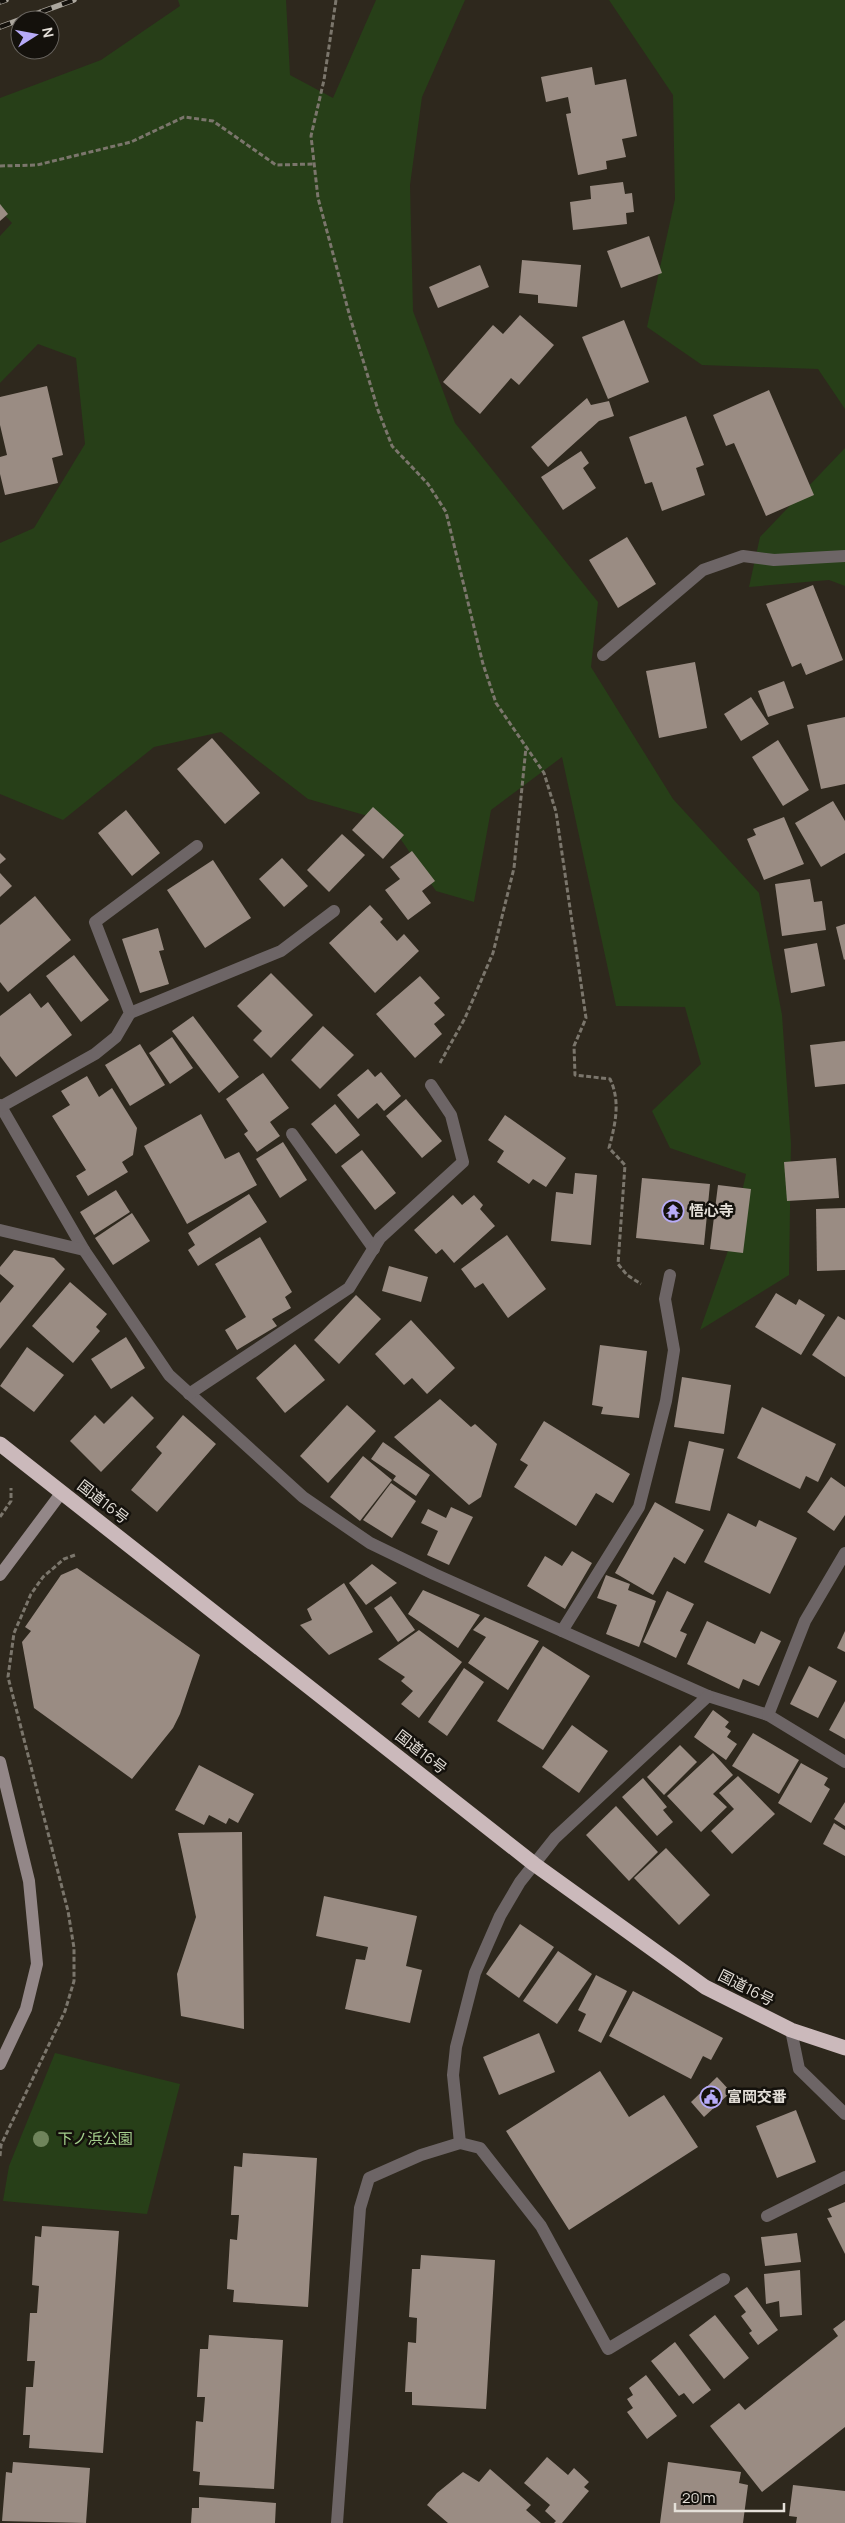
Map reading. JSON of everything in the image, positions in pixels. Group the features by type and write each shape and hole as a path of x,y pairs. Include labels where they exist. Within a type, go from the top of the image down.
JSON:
{"highway":[{"name":"国道16号","path":"0,1444 534,1864 705,1987 790,2030 845,2048"}],"street":[{"path":"603,655 703,570 743,556 774,560 845,556"},
{"path":"130,1013 95,922 196,846"},
{"path":"334,911 281,952 130,1013 116,1037 94,1054 1,1105 84,1250 169,1376 303,1497 370,1543 708,1696 768,1714 845,1762"},
{"path":"190,1394 349,1288 380,1238 463,1162 451,1115 431,1085"},
{"path":"292,1134 374,1249"},
{"path":"0,1230 84,1250"},
{"path":"562,1631 639,1507 666,1401 674,1350 665,1299 670,1275"},
{"path":"0,1575 62,1492"},
{"path":"768,1714 806,1621 844,1557"},
{"path":"460,2144 453,2076 456,2047 475,1973 500,1916 520,1882 555,1838 708,1696"},
{"path":"0,1762 29,1881 37,1964 26,2009 0,2064"},
{"path":"790,2030 799,2070 845,2114"},
{"path":"337,2523 360,2208 370,2178 421,2155 460,2144 480,2148 541,2226 608,2349 724,2279"},
{"path":"767,2216 845,2176"}],"path":[{"path":"336,0 324,80 311,136 318,198 350,317 378,410 392,446 428,484 446,512 483,664 496,703 544,773 556,812 586,1018 574,1046 575,1075 610,1079 616,1091 616,1118 609,1148 626,1165 618,1264 627,1275 665,1299"},
{"path":"0,166 37,164 131,142 184,117 213,121 276,165 314,164"},
{"path":"431,1085 444,1052 465,1018 493,952 514,868 526,747"},
{"path":"0,1517 11,1501 11,1488"}],"green space":[{"path":"178,0 286,0 290,75 333,98 376,0 465,0 422,97 410,185 413,311 455,423 598,602 591,667 673,799 759,893 782,1015 791,1144 789,1275 700,1330 730,1245 746,1174 670,1148 652,1111 701,1064 685,1007 616,1006 562,757 491,810 474,902 436,891 389,822 308,799 221,732 154,747 63,820 0,794 0,543 34,528 85,444 76,358 38,344 0,383 0,236 12,223 0,210 0,98 101,60 180,6"},
{"path":"609,0 845,0 845,409 818,369 702,365 647,327 675,199 673,95"},
{"path":"845,448 845,586 829,580 749,587 760,537"},
{"name":"下ノ浜公園","path":"55,2053 180,2084 147,2214 3,2201 9,2166"}],"building":[{"path":"592,67 595,85 626,79 637,136 622,139 626,157 606,161 607,169 578,175 566,114 571,113 568,97 546,102 541,77"},
{"path":"623,182 625,194 632,193 634,212 626,213 627,224 573,230 570,202 591,199 590,186"},
{"path":"0,204 8,214 0,221"},
{"path":"649,236 662,273 621,288 607,251"},
{"path":"522,260 581,265 577,307 538,303 538,295 519,293"},
{"path":"480,265 489,287 438,308 429,287"},
{"path":"520,315 554,345 519,385 511,378 480,414 443,382 493,325 503,334"},
{"path":"624,320 649,382 608,399 582,337"},
{"path":"47,386 63,455 52,458 58,483 5,495 0,474 0,457 7,455 0,425 0,397"},
{"path":"769,390 814,495 766,516 734,443 726,446 713,415"},
{"path":"587,398 591,405 609,401 614,416 599,421 548,467 531,447"},
{"path":"686,416 704,465 696,468 705,495 662,511 652,482 645,484 629,437"},
{"path":"581,451 589,463 583,468 596,488 563,510 541,477"},
{"path":"627,537 656,584 618,608 589,560"},
{"path":"813,585 843,660 806,675 801,663 792,667 766,604"},
{"path":"695,662 707,728 659,738 646,671"},
{"path":"784,681 794,708 768,717 758,691"},
{"path":"751,697 769,724 741,741 724,714"},
{"path":"845,717 845,784 821,789 807,725"},
{"path":"212,738 260,793 225,824 177,769"},
{"path":"778,740 809,790 783,806 752,757"},
{"path":"833,801 845,821 845,853 821,867 795,823"},
{"path":"373,807 404,835 383,859 352,830"},
{"path":"126,810 160,853 132,876 98,833"},
{"path":"784,817 804,864 764,880 747,839 756,835 753,829"},
{"path":"342,834 365,855 329,892 307,870"},
{"path":"412,851 435,881 422,891 431,903 408,920 385,890 400,879 390,867"},
{"path":"0,853 6,859 0,864"},
{"path":"282,858 308,886 284,907 259,879"},
{"path":"213,860 251,918 205,948 167,890"},
{"path":"0,873 12,886 0,897"},
{"path":"810,879 814,902 822,901 826,930 782,936 775,884"},
{"path":"35,896 71,940 8,992 0,982 0,925"},
{"path":"370,905 383,919 380,922 397,941 404,934 419,951 375,993 329,943"},
{"path":"845,924 845,959 844,960 836,927"},
{"path":"158,928 164,950 159,951 169,984 140,993 122,939"},
{"path":"817,943 825,986 791,993 784,949"},
{"path":"74,955 109,1000 81,1022 46,976"},
{"path":"271,973 313,1015 271,1058 253,1040 262,1031 237,1006"},
{"path":"420,976 440,998 434,1003 445,1015 434,1024 442,1034 415,1058 376,1014"},
{"path":"30,993 41,1008 48,1002 72,1035 16,1077 0,1056 0,1016"},
{"path":"193,1016 239,1077 219,1093 172,1031"},
{"path":"323,1026 354,1055 320,1089 291,1060"},
{"path":"172,1037 193,1068 170,1084 149,1053"},
{"path":"845,1041 845,1084 815,1087 810,1045"},
{"path":"140,1044 165,1085 130,1106 105,1065"},
{"path":"368,1069 375,1077 381,1072 401,1096 384,1111 377,1103 358,1119 337,1095"},
{"path":"263,1073 289,1108 270,1122 280,1136 257,1152 244,1134 248,1131 226,1099"},
{"path":"87,1076 99,1097 112,1088 137,1128 133,1155 122,1162 128,1172 88,1196 76,1176 86,1170 52,1116 70,1105 61,1091"},
{"path":"406,1099 442,1141 422,1158 386,1116"},
{"path":"335,1104 360,1135 336,1154 311,1124"},
{"path":"201,1114 225,1159 239,1152 257,1185 187,1224 144,1146"},
{"path":"505,1115 566,1158 546,1187 533,1179 529,1184 497,1162 504,1151 488,1140"},
{"path":"283,1142 307,1180 280,1198 256,1159"},
{"path":"362,1150 396,1193 375,1210 341,1166"},
{"path":"836,1158 839,1198 787,1201 784,1162"},
{"path":"575,1173 597,1175 591,1245 551,1241 556,1192 573,1194"},
{"name":"悟心寺","path":"642,1178 710,1184 704,1245 636,1238"},
{"path":"718,1185 751,1189 743,1253 710,1249"},
{"path":"116,1190 130,1212 94,1235 80,1212"},
{"path":"249,1194 267,1222 198,1266 188,1250 195,1245 188,1233"},
{"path":"453,1195 462,1205 474,1195 483,1205 480,1209 495,1226 454,1263 442,1249 436,1254 414,1230"},
{"path":"845,1208 845,1270 817,1271 816,1209"},
{"path":"132,1213 150,1241 113,1265 95,1238"},
{"path":"507,1235 546,1289 508,1318 483,1283 475,1288 461,1269"},
{"path":"260,1237 292,1292 285,1297 291,1308 272,1319 277,1326 237,1350 225,1330 246,1317 215,1264"},
{"path":"14,1250 54,1258 65,1269 0,1349 0,1303 14,1286 0,1274 0,1267"},
{"path":"389,1266 428,1277 421,1302 382,1291"},
{"path":"70,1282 107,1314 96,1327 100,1331 73,1363 32,1326"},
{"path":"776,1293 796,1305 799,1299 825,1315 801,1355 755,1327"},
{"path":"356,1295 381,1319 339,1364 314,1340"},
{"path":"838,1316 845,1320 845,1377 812,1355"},
{"path":"411,1320 455,1368 427,1394 412,1378 404,1385 375,1354"},
{"path":"126,1337 145,1368 111,1389 91,1359"},
{"path":"295,1344 325,1380 285,1413 256,1378"},
{"path":"600,1345 647,1351 639,1418 601,1414 603,1407 592,1405"},
{"path":"27,1347 64,1375 34,1412 0,1386"},
{"path":"682,1377 731,1385 724,1434 674,1427"},
{"path":"132,1396 154,1418 101,1472 70,1441 95,1415 104,1424"},
{"path":"440,1399 471,1427 475,1424 497,1444 481,1497 469,1505 394,1437"},
{"path":"347,1405 376,1431 328,1483 300,1456"},
{"path":"762,1407 836,1444 818,1482 806,1476 800,1489 737,1458"},
{"path":"183,1415 216,1444 157,1512 131,1490 162,1453 156,1447"},
{"path":"544,1421 630,1474 613,1503 596,1493 576,1526 514,1487 528,1465 520,1460"},
{"path":"689,1441 724,1449 710,1511 675,1503"},
{"path":"383,1442 430,1475 416,1496 393,1480 396,1476 371,1459"},
{"path":"363,1456 392,1480 360,1521 330,1497"},
{"path":"831,1477 845,1487 845,1515 834,1531 807,1512"},
{"path":"391,1483 416,1501 392,1538 363,1520"},
{"path":"655,1502 704,1530 685,1564 674,1557 653,1595 615,1573"},
{"path":"451,1507 473,1517 449,1565 427,1555 438,1531 421,1523 428,1509 446,1518"},
{"path":"728,1513 756,1527 759,1520 797,1538 770,1594 704,1562"},
{"path":"572,1551 592,1563 565,1609 527,1586 545,1556 562,1566"},
{"path":"372,1564 397,1583 366,1605 349,1583"},
{"path":"77,1568 200,1655 180,1714 173,1728 132,1779 34,1708 22,1642 31,1631 25,1627 61,1575"},
{"path":"606,1575 630,1584 628,1590 656,1601 639,1647 606,1634 617,1605 597,1598"},
{"path":"344,1583 373,1632 329,1655 300,1625 312,1620 307,1609"},
{"path":"423,1590 480,1615 458,1648 408,1614"},
{"path":"667,1591 694,1604 680,1631 687,1634 676,1658 643,1642"},
{"path":"391,1596 415,1630 398,1642 374,1608"},
{"path":"485,1617 539,1641 508,1690 468,1663 486,1637 473,1630"},
{"path":"707,1621 755,1644 761,1631 781,1641 759,1686 743,1679 739,1689 687,1664"},
{"path":"419,1630 462,1662 419,1718 401,1704 413,1691 401,1681 405,1677 378,1659"},
{"path":"845,1631 845,1652 837,1648"},
{"path":"543,1646 590,1676 543,1750 497,1721"},
{"path":"809,1666 837,1681 818,1718 790,1704"},
{"path":"464,1668 484,1682 447,1736 428,1722"},
{"path":"845,1701 845,1739 829,1730"},
{"path":"713,1710 729,1722 725,1727 731,1731 727,1737 737,1744 726,1760 694,1737"},
{"path":"572,1725 608,1751 579,1793 542,1767"},
{"path":"753,1733 799,1760 779,1794 732,1766"},
{"path":"680,1745 697,1762 664,1795 647,1777"},
{"path":"713,1753 733,1775 713,1794 727,1807 701,1832 667,1796"},
{"path":"801,1763 828,1778 824,1785 830,1789 811,1823 778,1803"},
{"path":"199,1765 254,1794 238,1823 229,1818 226,1824 209,1815 204,1825 175,1810"},
{"path":"738,1776 775,1814 732,1854 711,1831 734,1809 719,1793"},
{"path":"643,1778 667,1807 663,1810 673,1822 657,1836 622,1797"},
{"path":"845,1802 845,1826 834,1819"},
{"path":"616,1806 658,1852 629,1881 586,1835"},
{"path":"834,1823 845,1830 845,1856 823,1844"},
{"path":"242,1832 244,2029 181,2016 177,1974 196,1917 178,1833"},
{"path":"666,1848 710,1895 679,1925 634,1878"},
{"path":"324,1896 417,1916 406,1966 422,1970 410,2023 345,2009 356,1959 365,1960 368,1947 316,1936"},
{"path":"520,1924 554,1947 519,1998 486,1974"},
{"path":"558,1951 592,1974 557,2024 523,2001"},
{"path":"596,1975 627,1991 601,2043 578,2031 586,2014 578,2010"},
{"path":"633,1991 723,2038 711,2060 703,2056 691,2079 609,2036"},
{"path":"539,2033 555,2072 499,2095 483,2057"},
{"path":"600,2071 629,2117 664,2095 698,2147 569,2230 506,2131"},
{"name":"富岡交番","path":"717,2077 731,2092 704,2117 691,2102"},
{"path":"796,2110 816,2162 777,2178 756,2126"},
{"path":"243,2153 317,2158 308,2307 233,2302 234,2290 227,2289 230,2239 237,2240 239,2215 231,2215 234,2166 242,2167"},
{"path":"845,2202 845,2254 827,2218 832,2217 828,2209"},
{"path":"42,2226 119,2231 103,2453 29,2448 30,2435 23,2435 26,2387 33,2387 35,2361 27,2361 30,2313 37,2313 39,2286 32,2285 35,2236 41,2237"},
{"path":"797,2233 801,2262 765,2266 761,2237"},
{"path":"421,2255 495,2260 486,2409 412,2405 412,2392 405,2392 408,2342 416,2343 417,2318 409,2317 412,2269 420,2269"},
{"path":"800,2270 802,2315 780,2317 779,2301 766,2304 764,2274"},
{"path":"747,2287 778,2330 758,2345 749,2333 752,2331 741,2316 746,2312 734,2296"},
{"path":"715,2315 749,2358 724,2379 689,2335"},
{"path":"845,2320 845,2427 762,2492 710,2426 739,2403 745,2410 838,2336 833,2329"},
{"path":"209,2335 283,2340 274,2489 199,2485 200,2472 193,2471 196,2421 203,2422 205,2397 197,2397 200,2349 208,2349"},
{"path":"675,2342 711,2390 693,2404 684,2393 679,2396 651,2361"},
{"path":"646,2375 677,2416 647,2439 627,2412 633,2408 627,2399 633,2395 629,2388"},
{"path":"547,2457 568,2475 574,2468 589,2482 584,2487 589,2491 562,2523 554,2523 556,2521 545,2511 550,2505 524,2483"},
{"path":"13,2462 90,2468 86,2523 2,2521 6,2472 12,2473"},
{"path":"668,2462 741,2472 739,2483 748,2485 743,2523 660,2523"},
{"path":"490,2469 531,2505 526,2510 541,2523 448,2523 427,2505 437,2493 463,2472 479,2482"},
{"path":"793,2485 845,2491 845,2523 796,2523 797,2517 789,2516"},
{"path":"199,2497 276,2503 275,2523 191,2523 192,2508 199,2508"}],"railway":[{"path":"0,2 6,0"},
{"path":"0,27 74,0"}],"place":[{"name":"悟心寺","path":"673,1211"},
{"name":"富岡交番","path":"711,2097"}]}
